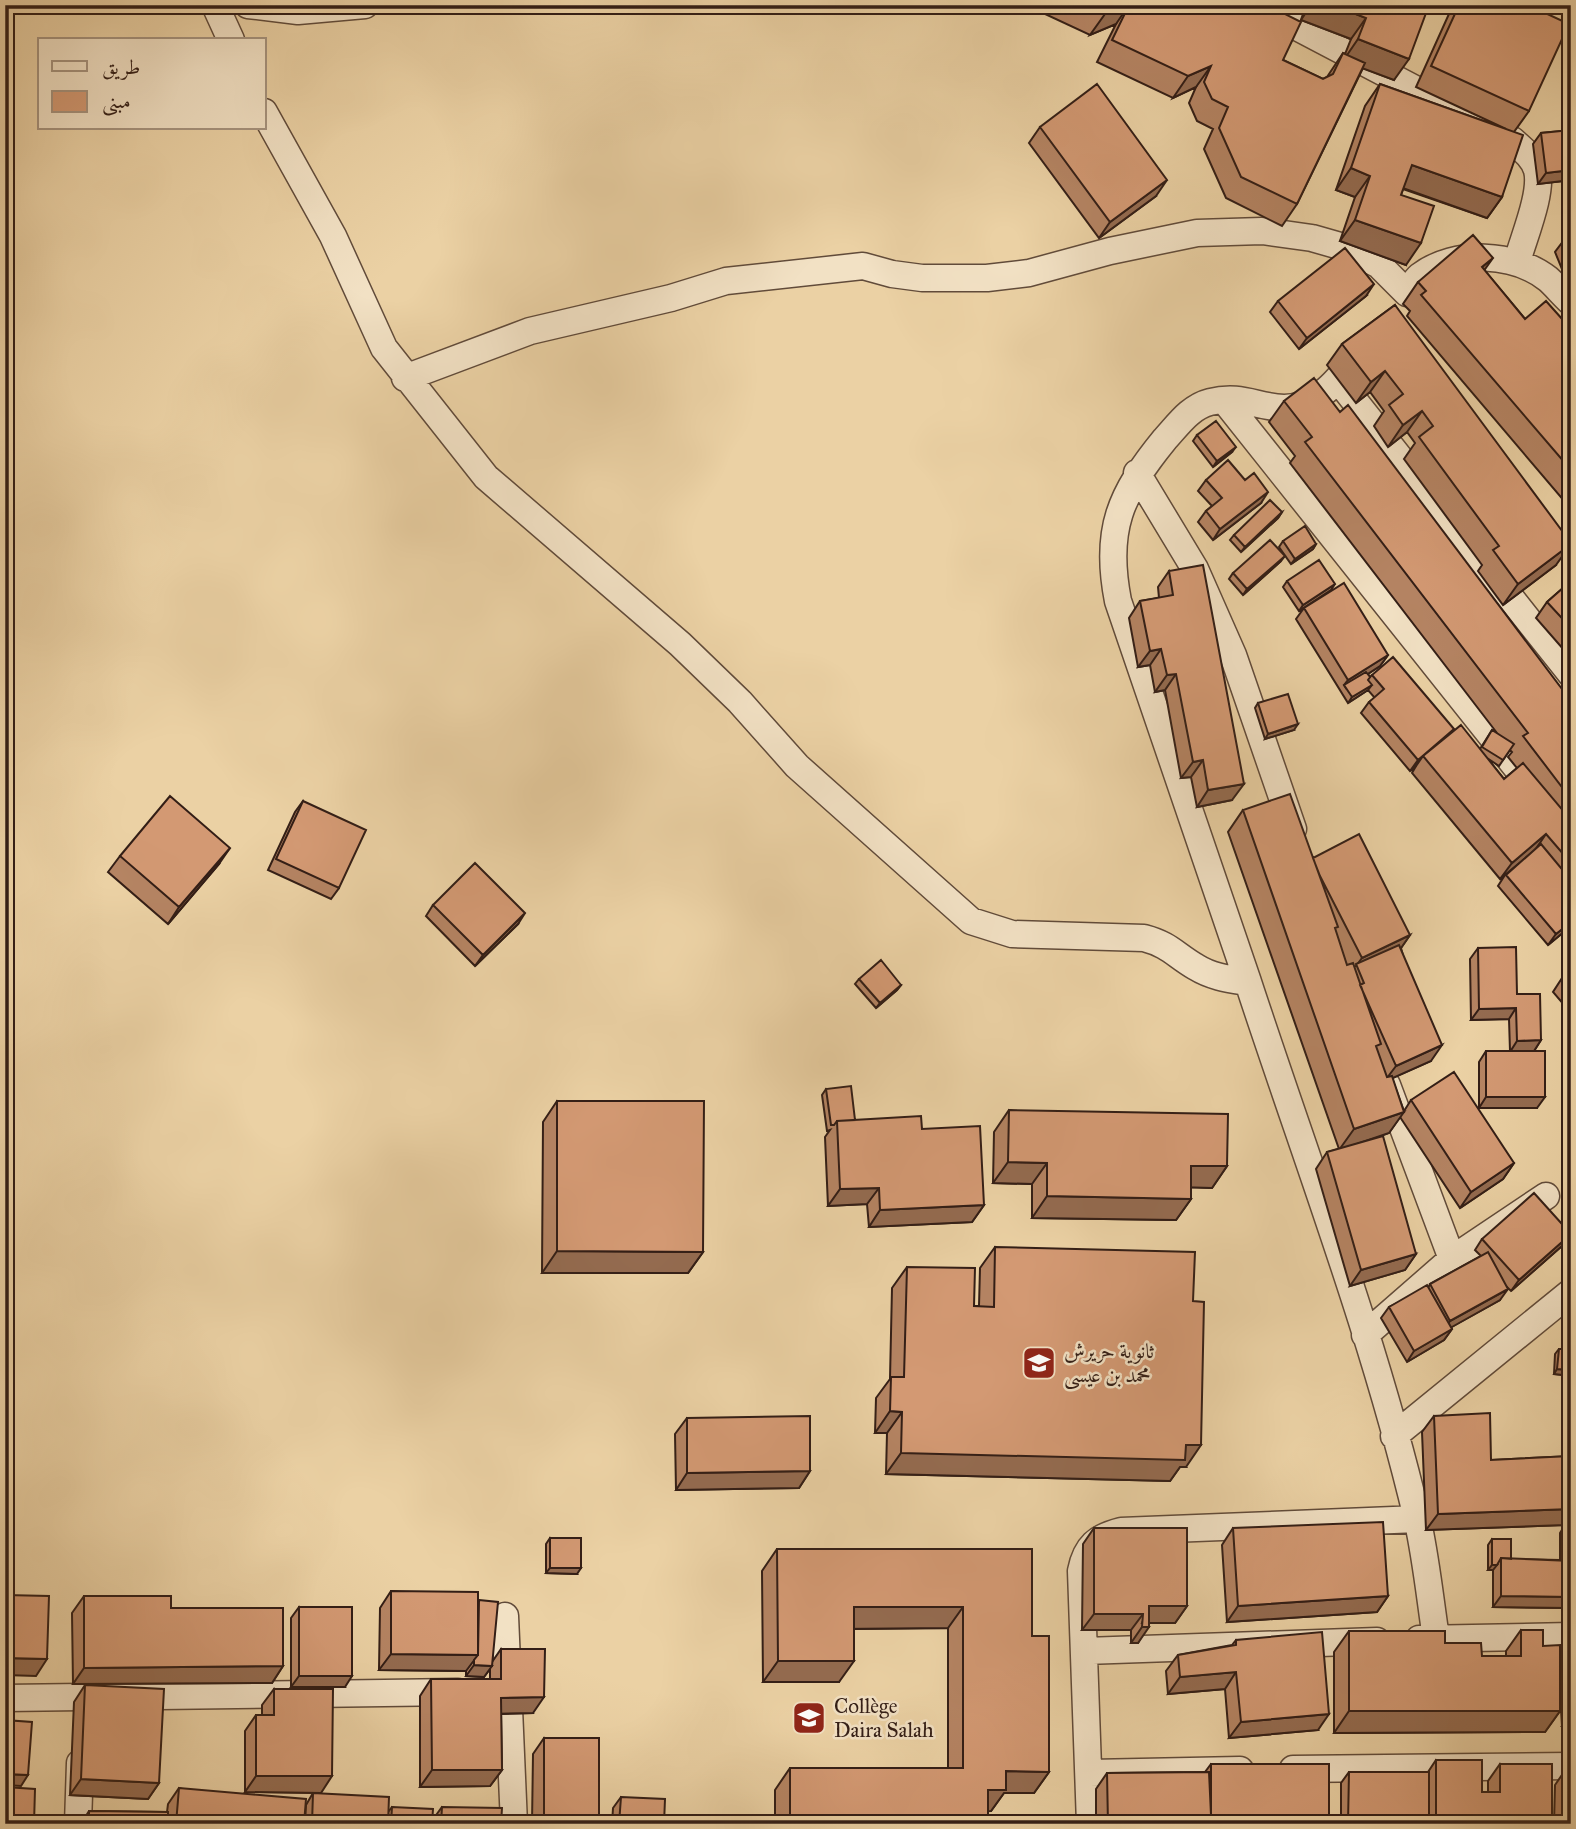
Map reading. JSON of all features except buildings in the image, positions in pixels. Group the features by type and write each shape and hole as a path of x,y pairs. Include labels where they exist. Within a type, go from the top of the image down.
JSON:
{"street":[{"path":"215,5 230,38"},
{"path":"248,5 298,11 365,5"},
{"path":"1255,5 1512,140 1530,157 1537,172 1537,192 1517,262"},
{"path":"1422,93 1433,68"},
{"path":"266,116 333,236 384,348 405,378 486,477 680,644 740,702 797,766 971,921 1012,934 1144,938 1165,943 1194,966 1214,976 1248,982"},
{"path":"405,378 530,331 671,298 726,281 863,265 892,274 922,278 986,278 1029,273 1110,251 1198,233 1262,230 1312,238 1347,248 1379,265 1424,314"},
{"path":"1390,315 1420,276 1448,263 1476,257 1517,262 1547,278 1571,302"},
{"path":"1373,337 1338,380 1306,404 1284,408 1249,400 1224,400 1207,403 1191,411 1137,473 1121,505 1112,545 1118,601 1365,1335 1418,1519 1436,1638"},
{"path":"1338,380 1571,674"},
{"path":"1224,400 1571,836"},
{"path":"1137,473 1195,569 1233,655 1301,852"},
{"path":"1376,1055 1451,1259"},
{"path":"1365,1335 1451,1259 1546,1196"},
{"path":"1394,1436 1571,1292"},
{"path":"1090,1824 1081,1571 1084,1555 1092,1544 1102,1537 1121,1531 1418,1519"},
{"path":"505,1616 514,1824"},
{"path":"1085,1651 1436,1638 1571,1636"},
{"path":"78,1824 83,1671"},
{"path":"5,1698 508,1691"},
{"path":"1089,1773 1362,1778 1571,1766"}],"place":[{"name":"ثانوية حريرش محمد بن عيسى","path":"1039,1363"},
{"name":"Collège Daira Salah","path":"809,1718"}]}
